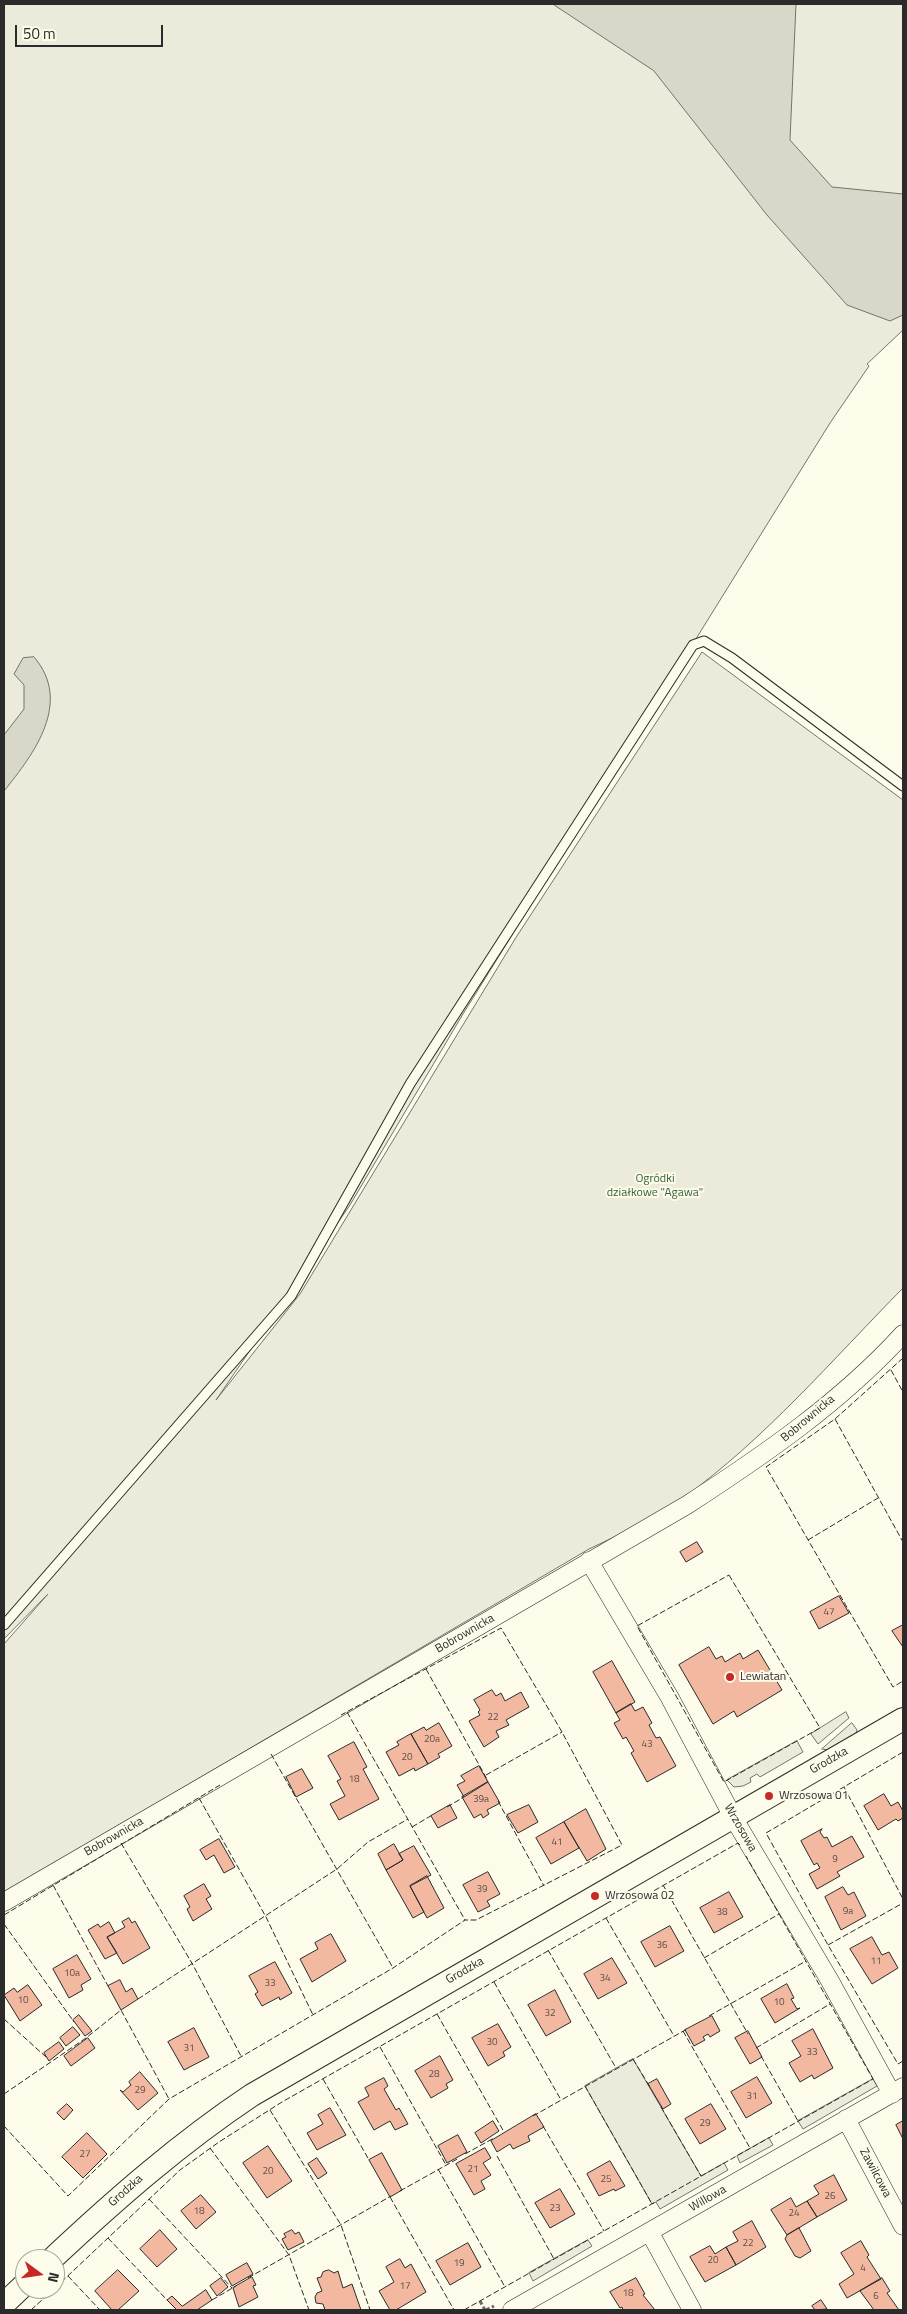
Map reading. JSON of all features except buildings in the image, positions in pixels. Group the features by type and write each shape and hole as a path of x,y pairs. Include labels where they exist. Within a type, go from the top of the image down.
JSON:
{"street":[{"name":"Bobrownicka","path":"4,1902 687,1505 779,1444 880,1360 903,1334"},
{"name":"Wrzosowa","path":"589,1561 670,1698 733,1817 897,2091"},
{"name":"Grodzka","path":"63,2249 161,2161 206,2126 252,2095 903,1718"},
{"name":"Willowa","path":"512,2310 897,2091"},
{"name":"Zawilcowa","path":"846,2119 903,2226"},
{"path":"650,2233 692,2310"},
{"path":"4,2304 15,2294"}],"lane":[{"path":"4,1625 291,1296 410,1084 694,645 704,642 732,658 903,786"}],"path":[{"path":"480,2301 485,2310"}],"green space":[{"name":"Ogródki działkowe \"Agawa\"","path":"4,4 903,4 903,330 867,364 869,366 830,423 463,1014 350,1205 216,1400 300,1294 515,939 702,652 903,800 903,1288 770,1425 742,1451 683,1498 649,1519 589,1549 4,1893 4,1644 48,1594 4,1639"},
{"path":"846,1712 849,1718 818,1744 811,1734"},
{"path":"852,1723 857,1730 855,1736 829,1750 822,1749"},
{"path":"797,1741 803,1752 760,1777 757,1774 750,1778 751,1782 743,1786 734,1787 727,1780"},
{"path":"633,2059 701,2176 724,2163 728,2170 660,2209 656,2202 652,2204 585,2086"},
{"path":"873,2079 877,2086 803,2129 798,2121"},
{"path":"769,2138 773,2145 740,2163 737,2156"},
{"path":"588,2240 592,2246 533,2281 529,2273"}],"shaded area":[{"path":"553,4 796,4 790,140 832,187 903,194 903,315 890,321 847,305 767,215 654,71"},
{"path":"34,657 45,674 50,692 50,709 45,727 37,744 27,761 4,791 4,735 24,709 24,685 14,674 23,658"}],"fence":[{"path":"903,1358 835,1419 766,1467 893,1687 903,1681"},
{"path":"891,1370 903,1392"},
{"path":"835,1419 903,1542"},
{"path":"808,1540 878,1498"},
{"path":"729,1575 820,1728 724,1782 637,1626 729,1575"},
{"path":"4,2126 68,2196 169,2099 393,1968 465,1920 476,1920 622,1845 562,1732 501,1628 341,1715"},
{"path":"426,1669 488,1781"},
{"path":"347,1712 465,1920"},
{"path":"486,1775 562,1732"},
{"path":"903,1752 766,1833 828,1945 898,2064 903,2061"},
{"path":"271,1754 393,1968"},
{"path":"4,1915 220,1785"},
{"path":"844,1787 903,1899"},
{"path":"447,1807 464,1797"},
{"path":"199,1798 266,1917 313,2015"},
{"path":"498,1801 544,1886"},
{"path":"412,1827 434,1814"},
{"path":"138,1999 337,1869 368,1842 408,1819"},
{"path":"121,1843 193,1965 241,2056"},
{"path":"65,2279 180,2170 219,2142 282,2102 738,1843 740,1845"},
{"path":"464,2310 873,2079 746,1856"},
{"path":"53,1885 108,1986"},
{"path":"663,1885 748,2034"},
{"path":"828,1945 903,1903"},
{"path":"704,1958 779,1914"},
{"path":"606,1918 674,2036"},
{"path":"4,1924 74,2022"},
{"path":"548,1950 616,2068"},
{"path":"709,2016 806,1961"},
{"path":"494,1982 561,2100"},
{"path":"756,2048 830,2004"},
{"path":"4,2094 86,2038 121,2010 169,2099"},
{"path":"437,2014 504,2132"},
{"path":"4,2019 46,2057"},
{"path":"533,2116 687,2029"},
{"path":"683,2031 750,2148"},
{"path":"380,2047 446,2165"},
{"path":"761,2056 798,2121"},
{"path":"633,2059 650,2087"},
{"path":"323,2079 369,2160"},
{"path":"585,2086 652,2204"},
{"path":"661,2107 701,2176"},
{"path":"270,2110 341,2225 370,2310"},
{"path":"543,2126 604,2231"},
{"path":"465,2154 494,2138"},
{"path":"210,2148 289,2255 309,2310"},
{"path":"497,2156 554,2259"},
{"path":"400,2191 459,2158"},
{"path":"438,2169 505,2287"},
{"path":"248,2278 391,2196"},
{"path":"390,2197 454,2310"},
{"path":"149,2199 232,2288"},
{"path":"108,2238 167,2300"},
{"path":"68,2276 100,2310"},
{"path":"212,2300 236,2286"},
{"path":"31,2310 43,2299"}],"place":[{"name":"Lewiatan","path":"730,1677"},
{"name":"Wrzosowa 01","path":"769,1796"},
{"name":"Wrzosowa 02","path":"595,1896"}]}
